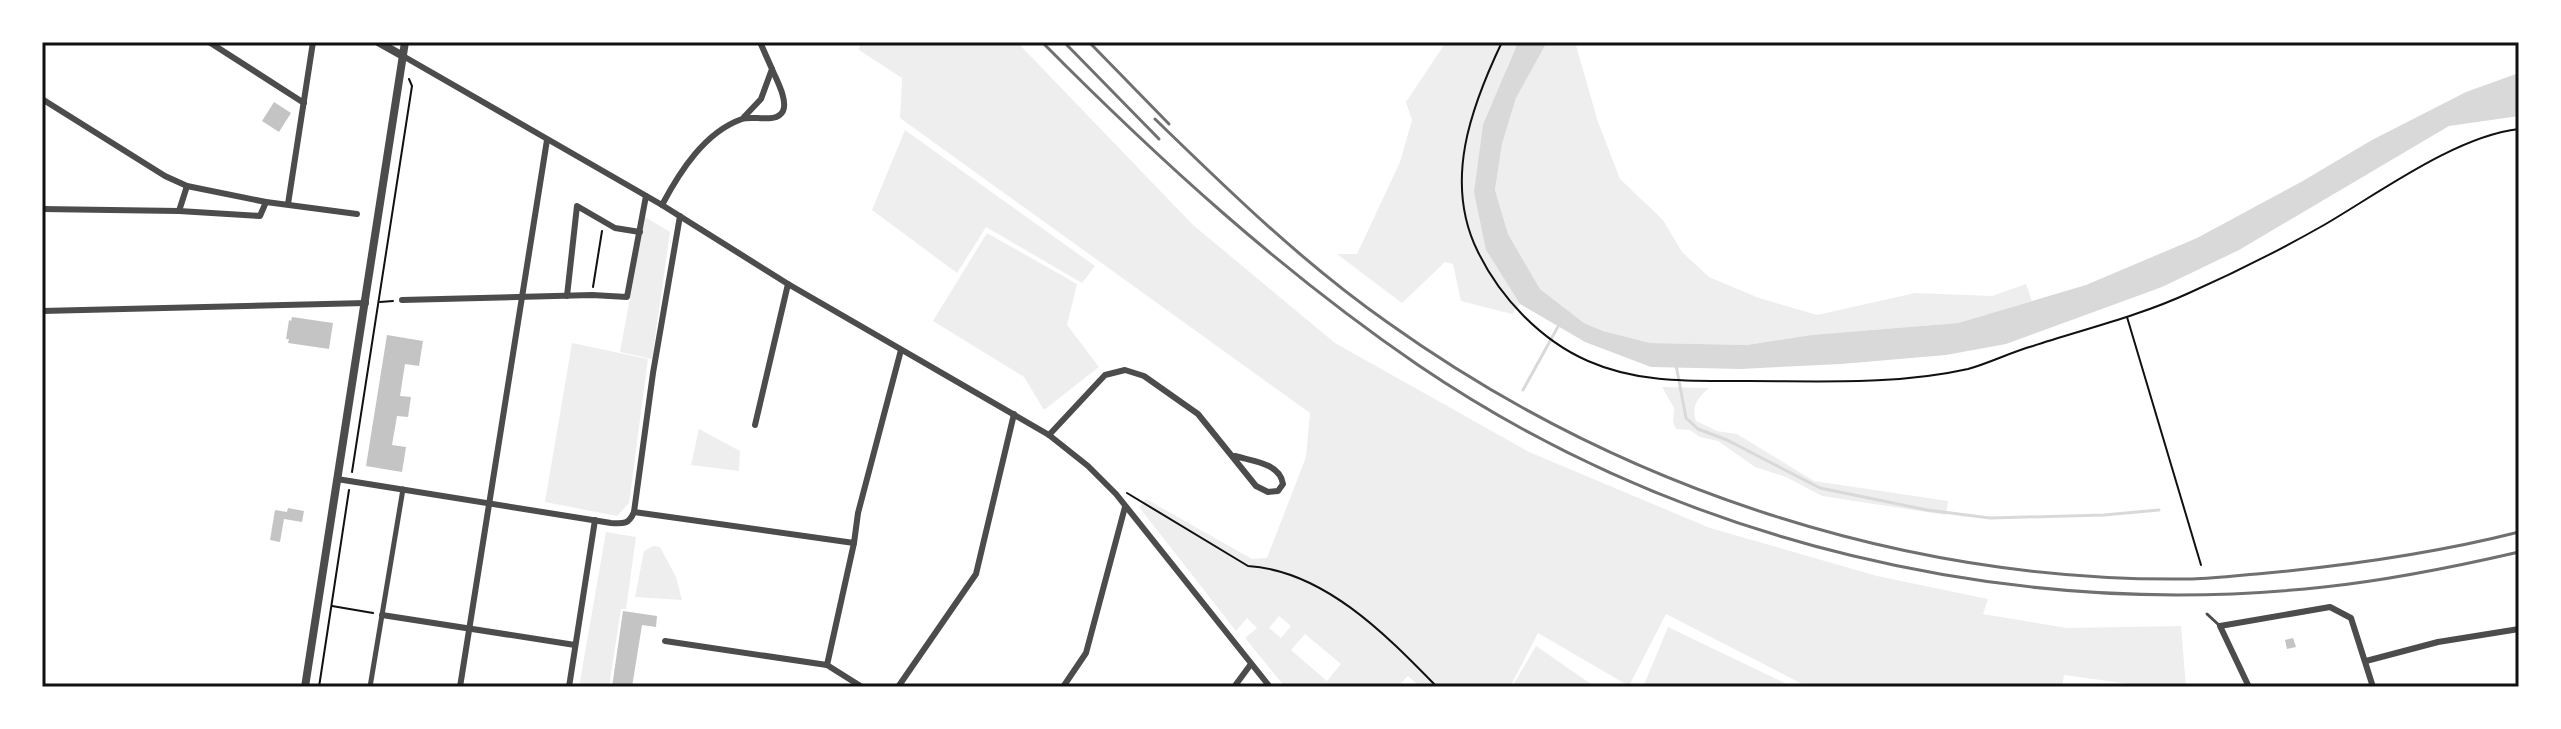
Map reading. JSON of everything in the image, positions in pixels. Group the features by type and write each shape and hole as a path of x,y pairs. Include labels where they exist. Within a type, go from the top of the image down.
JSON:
{"street":[{"path":"209,42 304,103"},
{"path":"288,204 313,42"},
{"path":"378,42 662,205 788,284 1049,435 1088,466 1116,494 1270,687"},
{"path":"305,687 405,42"},
{"path":"744,117 777,116 784,108 782,94 760,42"},
{"path":"662,205 709,136 744,117 761,99 772,69"},
{"path":"42,99 165,176 187,186 266,202 357,214"},
{"path":"460,687 547,140"},
{"path":"179,211 187,186"},
{"path":"402,300 592,295 627,297 646,196"},
{"path":"42,209 260,216 266,202"},
{"path":"567,296 577,206 615,228 640,232"},
{"path":"337,479 611,523 624,524 631,520 680,216"},
{"path":"755,425 788,284"},
{"path":"42,311 366,303"},
{"path":"827,665 858,513 901,350"},
{"path":"1049,435 1105,375 1125,370 1144,376 1198,414 1235,456 1239,467 1256,486 1268,492 1278,491 1283,484 1282,475 1275,469 1235,456"},
{"path":"898,687 976,574 1014,414"},
{"path":"370,687 403,489"},
{"path":"1063,687 1086,653 1125,507"},
{"path":"634,512 854,543"},
{"path":"569,687 595,520"},
{"path":"2249,687 2220,626 2330,607 2351,618 2373,687"},
{"path":"382,615 575,645"},
{"path":"2366,661 2438,642 2519,629"},
{"path":"665,641 827,665 862,687"},
{"path":"1234,687 1251,664"}],"lane":[{"path":"2207,614 2220,626"},
{"path":"1262,677 1262,687"}],"path":[{"path":"1502,42 1480,88 1463,149 1461,188 1470,237 1504,293 1546,336 1587,360 1630,375 1675,381 1868,381 1970,368 2186,295 2320,228 2456,147 2491,133 2519,129"},
{"path":"352,473 412,86"},
{"path":"592,295 602,229"},
{"path":"379,302 402,300"},
{"path":"2127,316 2201,565"},
{"path":"1116,494 1123,490 1248,566 1262,566 1298,577 1358,613 1392,640 1437,687"},
{"path":"319,687 349,494"},
{"path":"332,606 382,615"}],"shaded area":[{"path":"860,42 1017,42 1193,225 1335,343 1529,452 1710,528 1877,576 1988,599 1983,614 2067,628 2181,626 2186,687 2151,687 2064,675 2062,687 1808,687 1666,614 1629,686 1538,633 1510,687 1420,687 1408,676 1397,687 1285,687 1245,638 1257,628 1247,618 1236,631 1139,507 1146,499 1252,559 1267,558 1306,457 1310,413 900,118 902,78 859,50","holes":["1279,616 1291,626 1281,638 1269,628","1305,634 1341,664 1327,681 1291,650"]},
{"path":"1446,42 1518,42 1506,69 1486,250 1520,304 1512,314 1461,301 1453,264 1445,262 1402,303 1337,254 1357,254 1400,162 1412,120 1406,102"},
{"path":"1518,42 1547,42 1516,98 1502,144 1495,190 1508,234 1540,289 1584,323 1650,343 1747,345 1811,335 1958,323 2086,285 2197,238 2372,140 2466,92 2516,74 2519,74 2519,116 2449,126 2239,250 2162,287 2006,344 1946,355 1841,364 1740,369 1651,367 1585,342 1520,304 1486,250 1474,192 1483,125"},
{"path":"1547,42 1575,42 1598,122 1620,179 1663,220 1682,252 1709,277 1759,298 1817,315 1915,293 1992,296 2026,284 2032,301 1958,323 1811,335 1747,345 1650,343 1584,323 1540,289 1508,234 1495,190 1502,144 1516,98"},
{"path":"905,130 1095,266 1082,283 986,227 957,273 872,210"},
{"path":"645,217 670,232 652,359 620,352"},
{"path":"987,233 1077,284 1067,325 1099,367 1044,410 1024,377 933,321"},
{"path":"572,343 648,359 629,503 617,516 545,502"},
{"path":"1662,387 1709,388 1696,402 1696,421 1717,431 1737,434 1814,481 1948,501 1946,515 1822,496 1786,477 1755,467 1718,441 1700,437 1690,430 1676,429 1674,408"},
{"path":"699,429 740,451 739,471 691,465"},
{"path":"606,532 636,537 626,609 621,609 609,687 579,687"},
{"path":"653,546 660,547 676,577 682,600 635,597 644,551"},
{"path":"1668,627 1793,687 1643,687"},
{"path":"1536,646 1594,686 1597,687 1512,687"}],"building":[{"path":"274,102 291,113 279,132 262,121"},
{"path":"292,317 333,323 329,349 288,343 289,339 286,339"},
{"path":"387,335 423,341 419,366 405,364 400,396 411,397 408,417 397,416 392,445 406,447 402,472 366,466"},
{"path":"288,508 304,511 302,522 284,519 280,542 270,540 275,510 287,512"},
{"path":"623,611 657,616 656,627 642,625 632,687 612,687"},
{"path":"2293,638 2296,647 2287,649 2285,640"}],"waterway":[{"path":"1523,390 1560,323"},
{"path":"1676,365 1686,418 1698,429 1727,440 1820,488 1927,510 1990,518 2159,510"}],"railway":[{"path":"1042,42 1222,212 1318,292 1418,365 1519,427 1626,480 1737,522 1852,556 1968,579 2087,592 2206,595 2324,587 2373,581 2519,552"},
{"path":"1064,42 1159,139"},
{"path":"1089,42 1169,124"},
{"path":"1155,119 1326,276 1387,322 1476,381 1570,433 1668,477 1769,514 1872,543 1978,564 2085,576 2192,579 2362,562 2519,532"}]}
